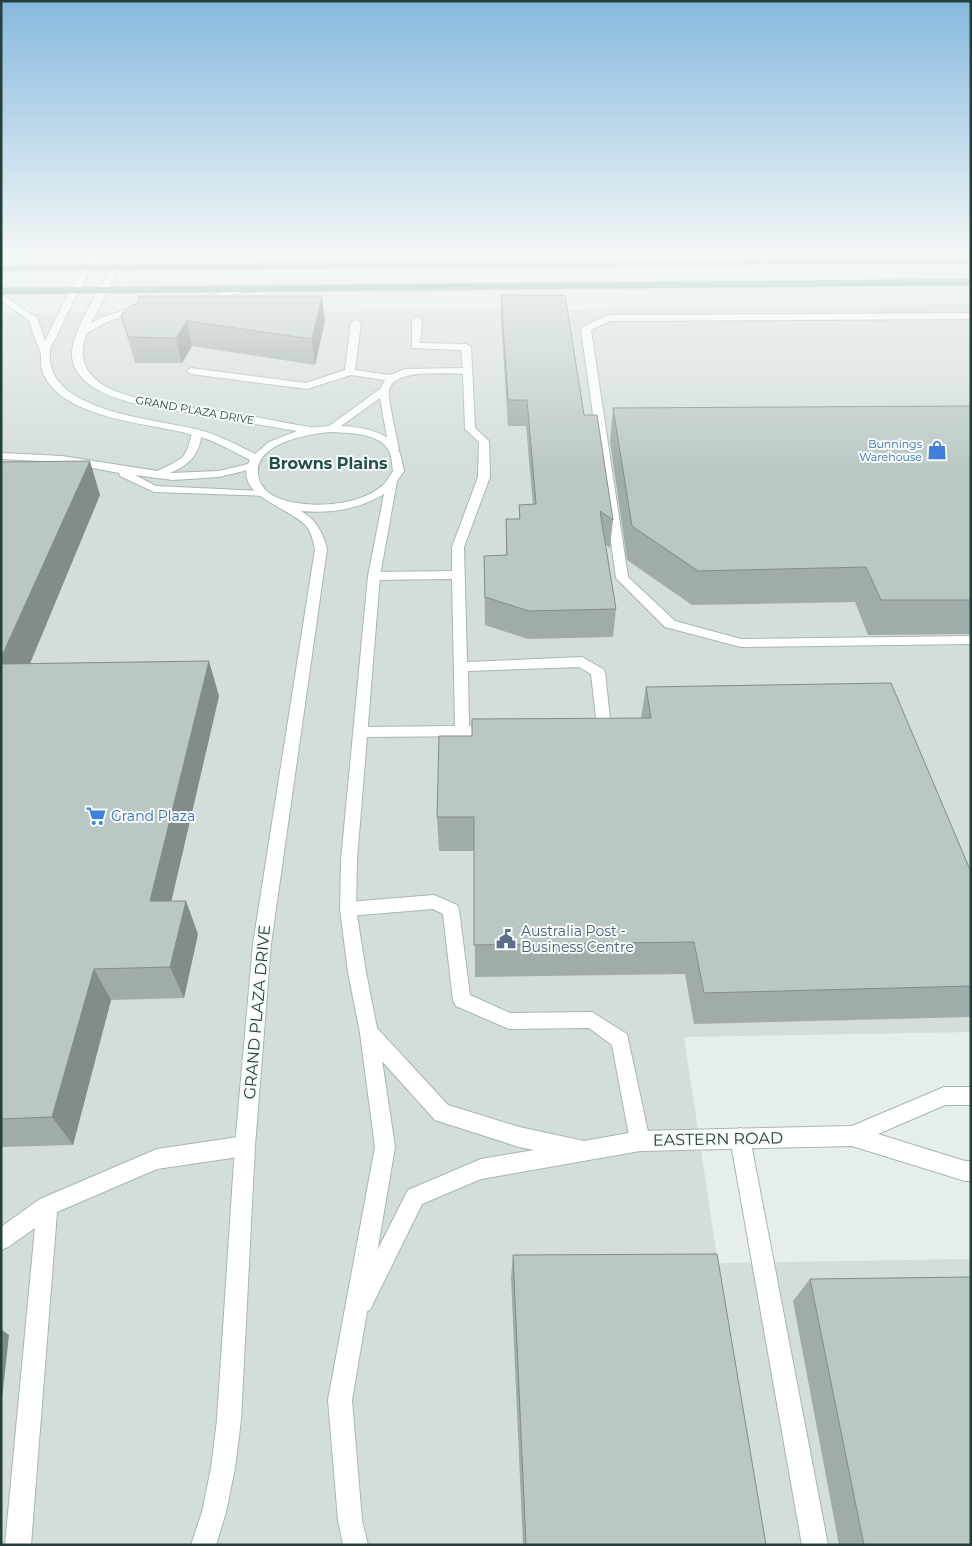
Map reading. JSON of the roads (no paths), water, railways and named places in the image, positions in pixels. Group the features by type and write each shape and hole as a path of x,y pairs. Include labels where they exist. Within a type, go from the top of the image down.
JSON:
{"street":[{"name":"GRAND PLAZA DRIVE","path":"35,326 38,338 45,351 46,372 57,386 82,403 97,411 197,432 254,462"},
{"path":"45,351 57,326"},
{"name":"GRAND PLAZA DRIVE","path":"85,326 78,344 77,356 83,372 96,385 114,394 140,402 278,423 310,431"},
{"path":"82,333 91,326"},
{"path":"350,372 356,326"},
{"path":"417,326 416,346 466,347 470,428 484,441 484,477 458,547 462,731"},
{"path":"592,326 586,329 622,578 670,624 741,643 971,640"},
{"path":"191,371 307,386 350,372 392,378 405,372 468,371"},
{"path":"330,429 384,391 392,378"},
{"path":"113,469 154,489 270,498 296,507 318,509 362,502 380,493 392,482 399,471 399,460 394,450 384,391"},
{"path":"1,456 62,458 113,469 173,476 219,474 254,462 265,449 277,441 310,431 350,430 368,434 383,441 394,450"},
{"path":"155,474 175,468 191,455 196,447 197,432"},
{"path":"254,462 252,476 255,486 270,498"},
{"path":"356,1545 350,1520 340,1400 385,1147 369,1033 357,972 348,909 349,860 374,576 392,482"},
{"name":"GRAND PLAZA DRIVE","path":"202,1545 214,1512 223,1468 229,1420 245,1146 262,944 321,549 318,534 310,522 270,498"},
{"path":"374,576 458,575"},
{"path":"461,667 582,662 598,672 603,719 586,731 577,731"},
{"path":"360,732 500,731"},
{"path":"348,909 434,902 451,910 462,1000 509,1021 592,1020 620,1040 640,1141"},
{"name":"EASTERN ROAD","path":"369,1033 442,1113 519,1137 586,1150"},
{"name":"EASTERN ROAD","path":"852,1136 944,1096 971,1096"},
{"name":"EASTERN ROAD","path":"354,1320 415,1197 481,1169 640,1141 852,1136 965,1171 971,1171"},
{"path":"740,1138 815,1545"},
{"path":"1,1240 47,1206 157,1159 245,1146"},
{"path":"18,1545 47,1206"}],"place":[{"name":"Bunnings Warehouse","path":"937,450"},
{"name":"Grand Plaza","path":"96,816"},
{"name":"Australia Post - Business Centre","path":"506,939"}],"district":[{"name":"Browns Plains","path":"328,463"}]}
